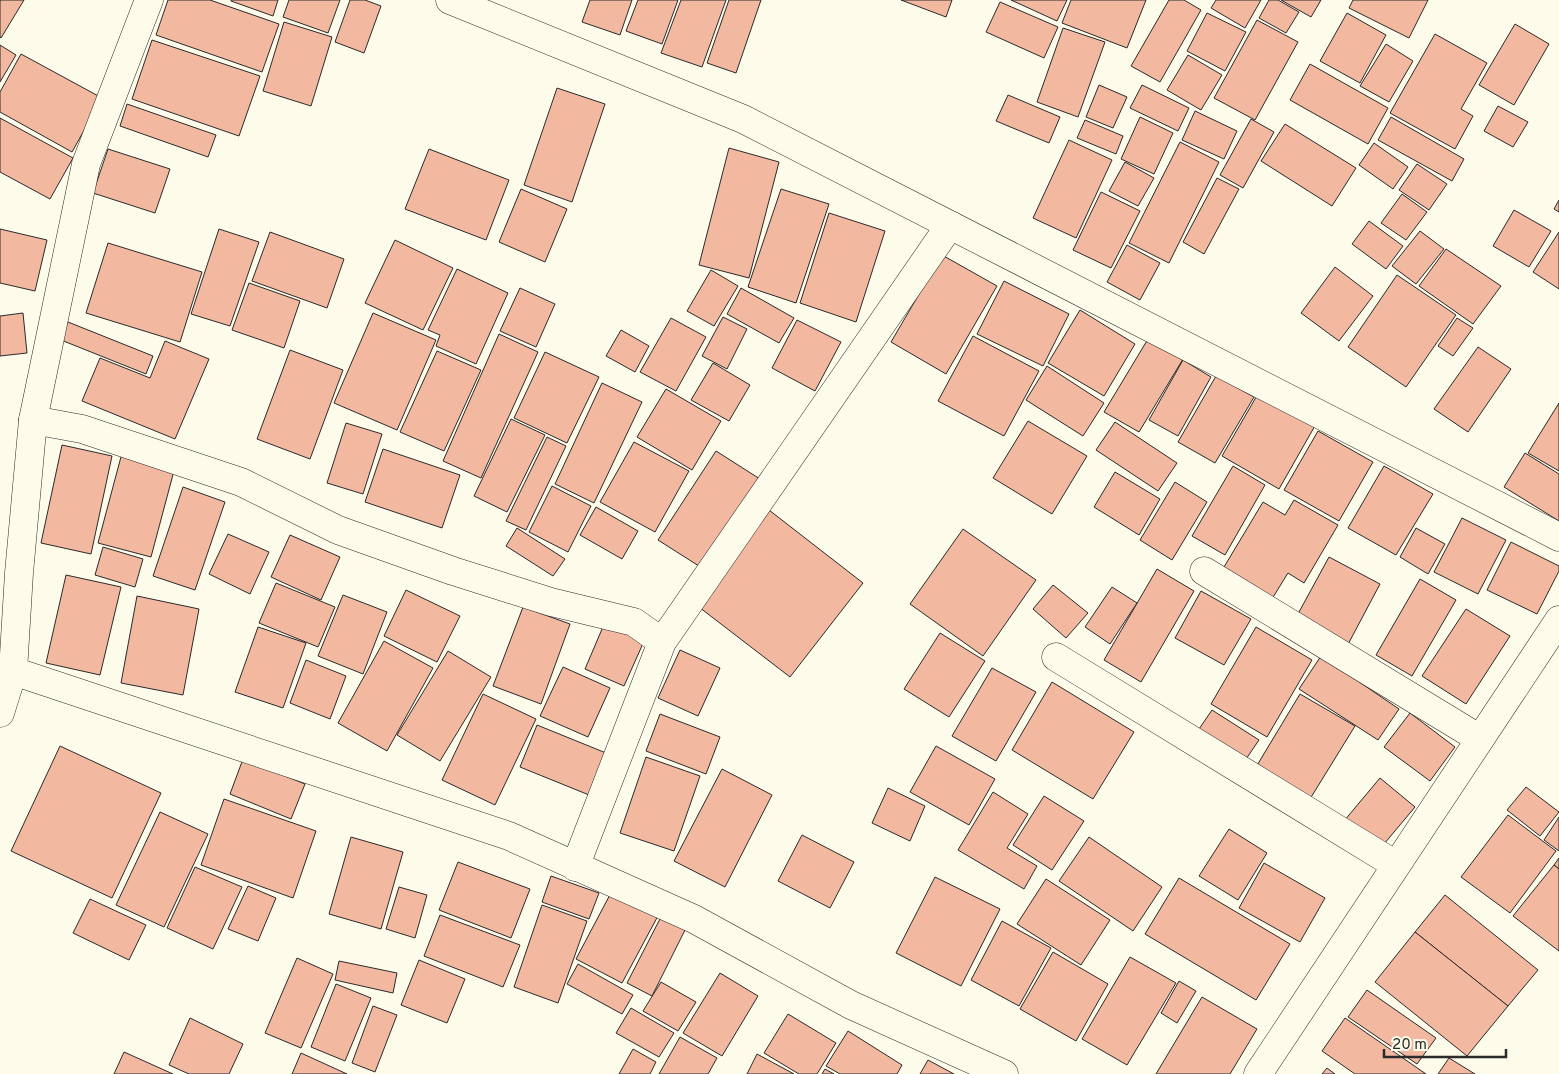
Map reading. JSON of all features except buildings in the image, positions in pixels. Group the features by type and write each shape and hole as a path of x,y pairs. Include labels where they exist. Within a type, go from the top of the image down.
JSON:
{"street":[{"path":"0,713 13,671 18,573 32,420 86,164 149,0"},
{"path":"450,0 743,119 1559,537"},
{"path":"575,866 662,642 950,225"},
{"path":"32,420 82,429 241,482 338,530 453,571 551,602 634,622 662,642"},
{"path":"1204,572 1480,738"},
{"path":"1258,1074 1559,620"},
{"path":"1056,657 1396,866"},
{"path":"13,671 509,836 694,919 851,1005 1004,1074"}]}
